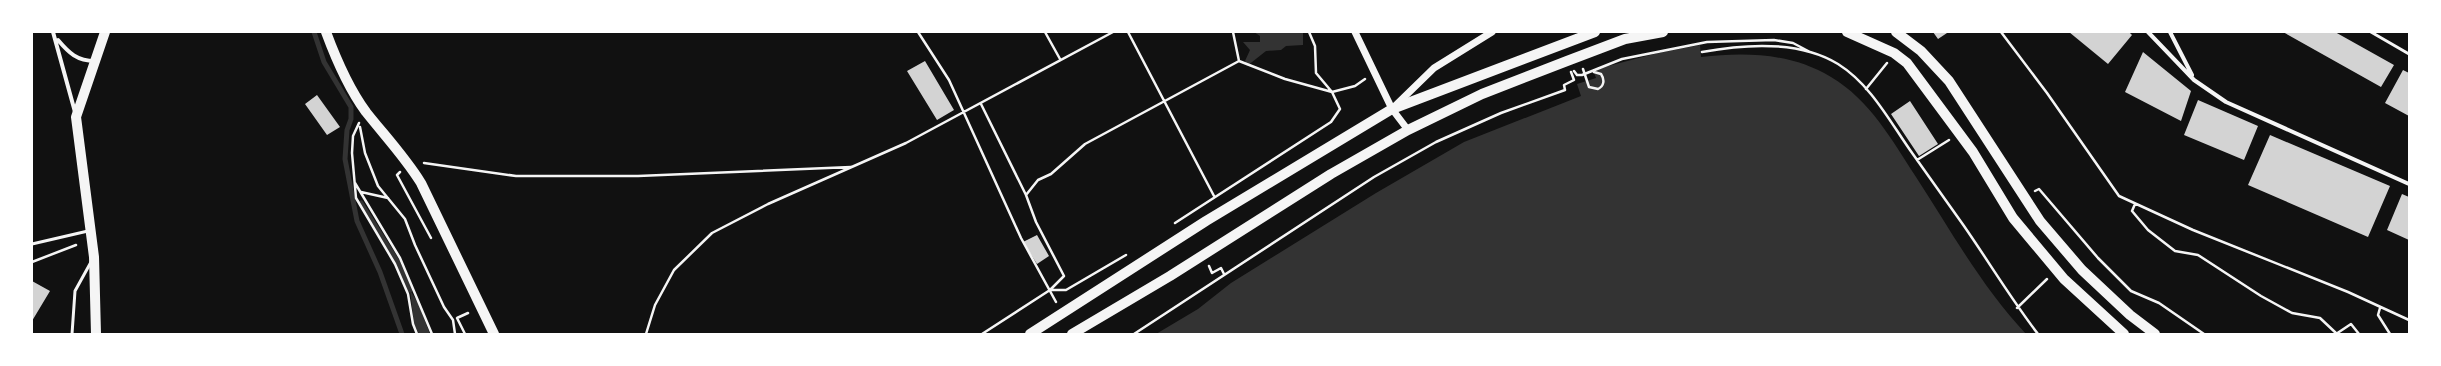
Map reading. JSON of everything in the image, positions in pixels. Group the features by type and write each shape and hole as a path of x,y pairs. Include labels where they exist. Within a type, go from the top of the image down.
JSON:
{"main road":[{"path":"96,334 94,257 76,117 105,32"},
{"path":"326,32 334,54 364,107 408,161 422,182 494,334"},
{"path":"1030,334 1200,224 1392,109 1595,32"},
{"path":"1072,334 1170,276 1331,174 1408,130 1482,94 1531,75 1625,39 1663,32"},
{"path":"1847,32 1894,52 1919,77 1960,133 2013,218 2056,270 2124,334"},
{"path":"1896,32 1921,51 1949,81 2007,168 2022,197 2040,221 2082,270 2130,315 2155,334"}],"street":[{"path":"54,32 76,117"},
{"path":"1355,32 1392,109 1408,130"},
{"path":"1392,109 1434,68 1492,32"},
{"path":"2148,32 2194,80 2226,102 2409,184"},
{"path":"2170,32 2194,80"},
{"path":"56,38 72,56 83,61 96,61"}],"lane":[{"path":"2371,32 2409,54"},
{"path":"32,244 90,230"},
{"path":"72,334 75,291 94,257"}],"path":[{"path":"918,32 949,80 965,112 1021,238 1063,312"},
{"path":"1045,32 1060,59"},
{"path":"646,334 655,305 674,270 712,233 851,167 906,143 981,104 1060,59 1113,32"},
{"path":"1128,32 1214,196"},
{"path":"1233,32 1239,61"},
{"path":"1170,227 1214,196 1331,122 1340,109 1332,92 1316,73 1315,46 1309,32"},
{"path":"2001,32 2030,69 2119,196 2193,230 2348,292 2409,320"},
{"path":"1594,72 1601,74 1604,79 1602,85 1598,89 1589,87 1583,75 1635,55 1707,42 1774,40 1793,43 1840,65 1872,94 2017,308 2038,334"},
{"path":"1702,52 1755,46 1779,47 1814,54"},
{"path":"1866,90 1894,52"},
{"path":"1026,195 1038,180 1051,174 1085,144 1239,61"},
{"path":"1239,61 1284,79 1332,92 1355,86 1374,72"},
{"path":"1134,334 1199,293 1224,274 1374,178 1436,142 1501,113 1565,90 1564,85"},
{"path":"981,104 1026,195 1036,222 1064,276 1050,290 982,334"},
{"path":"417,334 413,324 408,294 395,264 356,198 352,152 353,136 359,123 369,166 378,186 405,220 444,307 453,320 455,334"},
{"path":"1917,160 1960,133"},
{"path":"408,161 516,176 638,176 851,167"},
{"path":"354,181 400,258 432,334"},
{"path":"2022,197 2039,189 2098,258 2131,291 2158,303 2204,334"},
{"path":"361,192 389,198"},
{"path":"2134,204 2132,211 2148,230 2175,251 2198,255 2261,296 2292,313 2320,318 2336,334 2351,324 2359,334"},
{"path":"1050,290 1066,290 1132,251"},
{"path":"32,262 55,253"},
{"path":"1212,273 1221,268 1224,274"},
{"path":"2017,308 2056,270"},
{"path":"2380,308 2378,315 2390,334"},
{"path":"453,320 468,313"},
{"path":"457,318 465,334"}],"shaded area":[{"path":"1254,32 1303,32 1303,45 1286,46 1281,50 1266,51 1247,66 1245,61 1250,50 1243,42 1260,42 1260,36"},
{"path":"1700,45 1701,57 1718,55 1751,55 1784,59 1816,69 1845,86 1869,109 1889,135 1981,278 2026,334 1156,334 1198,309 1231,283 1376,193 1464,142 1581,96 1577,84 1596,78 1593,70 1658,53"},
{"path":"410,290 418,303 430,334 419,334 414,324"}],"building":[{"path":"1933,32 1947,32 1947,33 1938,39"},
{"path":"2069,32 2129,32 2132,35 2108,64"},
{"path":"2283,32 2335,32 2394,65 2381,87"},
{"path":"2143,52 2191,91 2181,121 2125,92"},
{"path":"925,61 954,110 937,120 907,71"},
{"path":"2403,70 2409,73 2409,116 2385,103"},
{"path":"317,95 340,127 327,135 305,104"},
{"path":"2198,100 2258,126 2244,160 2184,135"},
{"path":"1910,101 1938,144 1919,156 1891,114"},
{"path":"2270,135 2390,186 2368,237 2248,185"},
{"path":"2402,194 2409,197 2409,240 2387,230"},
{"path":"1037,235 1049,256 1037,264 1023,242"},
{"path":"32,281 50,291 32,321"}],"waterway":[{"path":"314,32 324,62 351,107 351,119 347,130 345,159 357,221 380,272 402,334"},
{"path":"361,203 397,261 410,290"}]}
